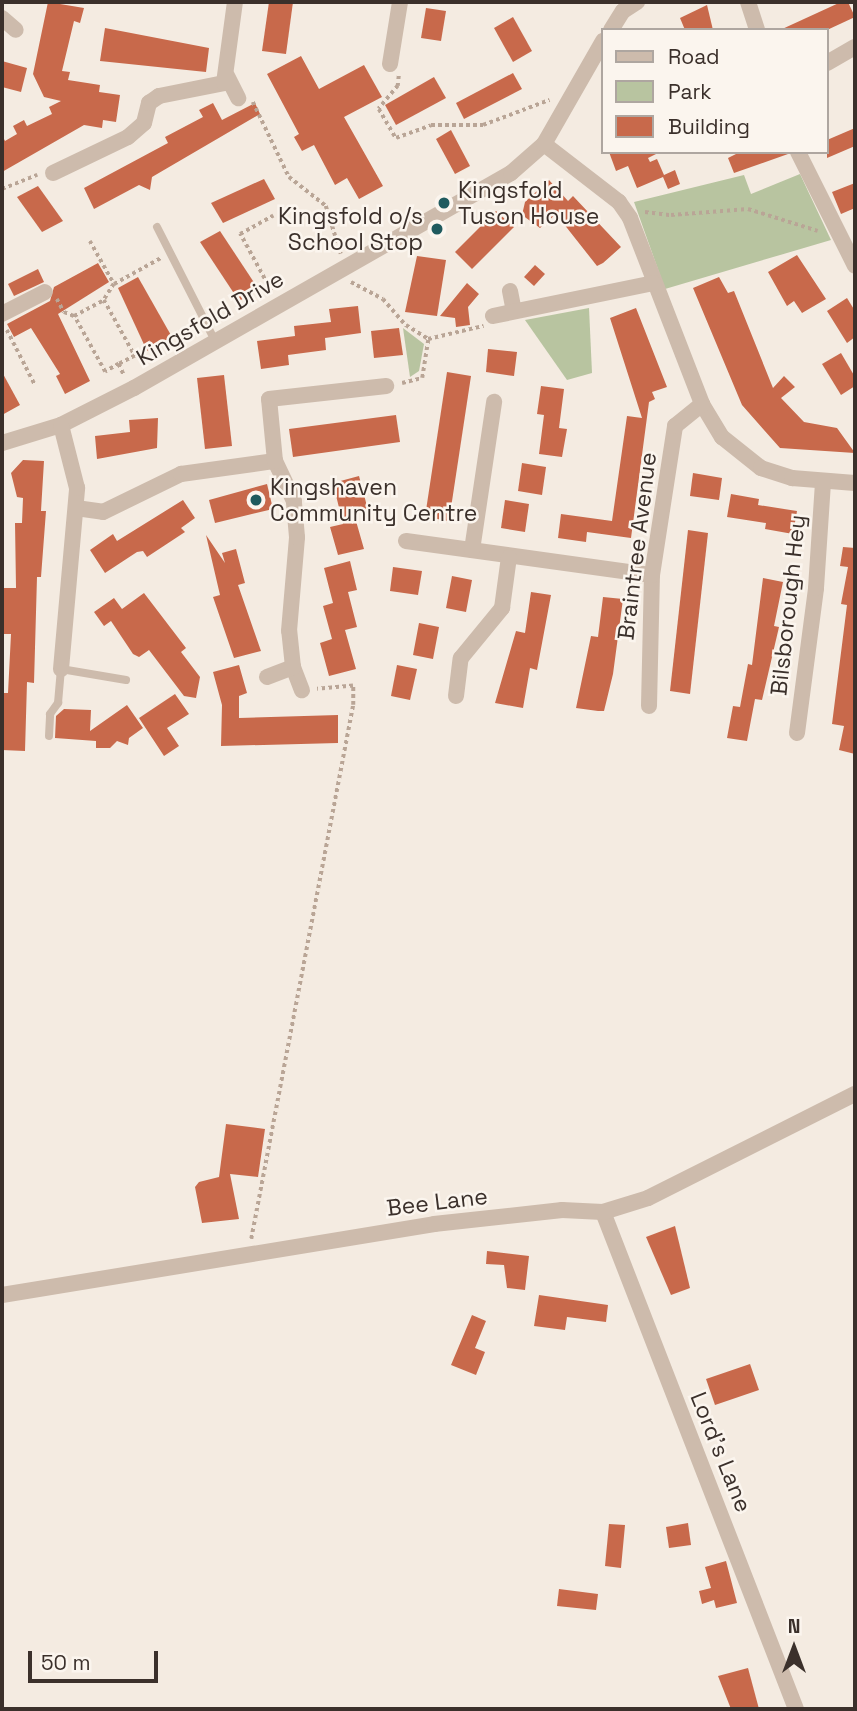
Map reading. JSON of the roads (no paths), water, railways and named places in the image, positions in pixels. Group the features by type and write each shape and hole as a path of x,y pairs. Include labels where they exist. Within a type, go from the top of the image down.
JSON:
{"street":[{"path":"53,173 128,137 144,123 149,103 159,96 224,83 235,2"},
{"path":"390,64 400,2"},
{"path":"612,28 623,11 637,2"},
{"path":"748,2 757,28"},
{"path":"2,18 16,30"},
{"name":"Kingsfold Drive","path":"2,443 61,425 131,389 511,173 544,144 570,91 602,43"},
{"path":"829,61 855,47"},
{"path":"227,76 238,98"},
{"path":"544,144 619,202 630,218 702,404 722,437 761,468 823,482 855,483"},
{"path":"799,154 834,227 850,246 855,266"},
{"path":"493,316 654,283"},
{"path":"510,291 514,311"},
{"path":"2,316 45,292"},
{"path":"302,690 293,667 289,631 296,525 294,501 275,461 269,399 386,386"},
{"path":"472,550 494,402"},
{"name":"Braintree Avenue","path":"649,706 652,575 675,426 702,404"},
{"path":"61,425 72,457 76,508 61,669"},
{"path":"76,508 103,512 181,474 275,461"},
{"name":"Bilsborough Hey","path":"797,733 816,588 823,482"},
{"path":"406,541 652,575"},
{"path":"456,695 461,658 502,608 509,557"},
{"path":"267,677 293,667"},
{"name":"Bee Lane","path":"2,1295 148,1273 248,1251 485,1218 562,1210 603,1212 648,1198 855,1094"},
{"name":"Lord's Lane","path":"603,1212 796,1709"}],"lane":[{"path":"157,227 215,341"},
{"path":"49,736 50,714 58,703 61,669 126,680"}],"place":[{"name":"Kingsfold Tuson House","path":"444,203"},
{"name":"Kingsfold o/s School Stop","path":"437,229"},
{"name":"Kingshaven Community Centre","path":"256,500"}]}
